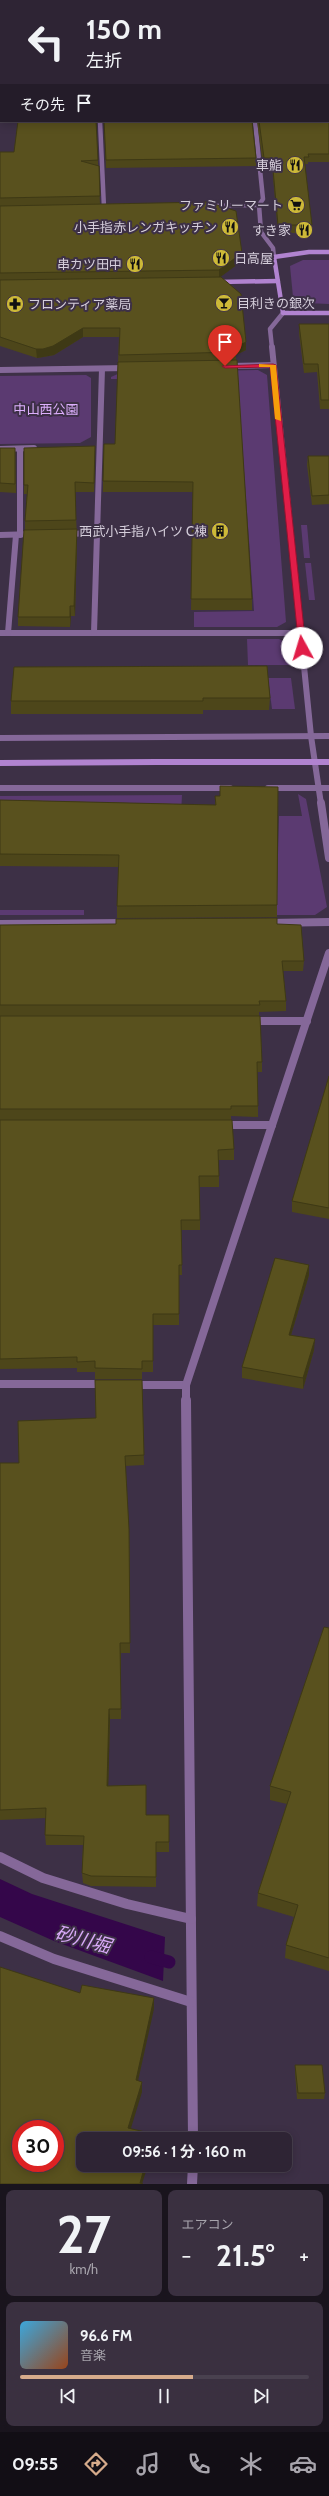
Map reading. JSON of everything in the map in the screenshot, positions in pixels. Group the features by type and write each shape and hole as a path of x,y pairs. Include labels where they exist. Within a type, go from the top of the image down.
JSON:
{"street":[{"path":"100,122 104,208"},
{"path":"255,122 263,198 259,205 260,232 273,248 283,313 270,329 273,365 311,736 329,858"},
{"path":"205,206 259,205"},
{"path":"97,208 112,208"},
{"path":"274,257 309,252 329,252"},
{"path":"211,282 278,281"},
{"path":"283,313 329,313"},
{"path":"217,366 273,365"},
{"path":"0,370 133,368"},
{"path":"94,633 101,448 102,369"},
{"path":"0,449 43,448"},
{"path":"94,448 101,448"},
{"path":"8,633 18,535 20,449"},
{"path":"56,534 98,533"},
{"path":"0,536 42,534"},
{"path":"0,633 301,633"},
{"path":"0,738 329,736"},
{"path":"0,763 329,762"},
{"path":"0,788 238,788"},
{"path":"262,788 329,788"},
{"path":"258,923 329,922"},
{"path":"0,924 133,923"},
{"path":"193,2132 186,1385 329,954"},
{"path":"244,1021 307,1021"},
{"path":"210,1125 272,1125"},
{"path":"0,1384 186,1385"},
{"path":"0,1857 43,1878 126,1904 191,1919"},
{"path":"0,1936 54,1959 191,2002"},
{"path":"192,2184 193,2172"}],"green space":[{"path":"303,260 329,260 329,304 306,303 293,297 290,266"},
{"path":"258,370 267,375 286,622 277,627 194,627 194,612 254,611 238,386 168,379 111,379 111,377 120,373"},
{"name":"中山西公園","path":"86,375 91,378 91,437 80,443 0,444 0,376"},
{"path":"301,525 307,525 310,558 304,558"},
{"path":"305,563 311,563 315,600 309,600"},
{"path":"247,639 279,639 289,644 290,665 248,665"},
{"path":"268,678 291,678 295,709 272,709"},
{"path":"298,794 306,799 327,907 315,915 193,915 277,892 279,816 302,816"},
{"path":"182,795 181,814 0,811 0,796"},
{"path":"0,910 84,910 84,915 0,915"}],"water":[{"path":"0,1879 32,1894 165,1937 163,1981 54,1941 0,1917"}],"building":[{"path":"18,122 96,122 98,160 81,161 99,166 100,196 0,198 0,152 14,152"},
{"path":"104,122 252,122 256,158 106,160"},
{"path":"259,122 329,122 329,154 308,154 309,157 304,157 312,225 278,225 272,158 264,158"},
{"path":"208,202 236,211 242,253 219,270 0,273 0,206"},
{"path":"221,277 241,294 246,342 236,347 236,352 119,355 120,328 83,328 53,346 43,349 36,349 0,337 0,280"},
{"path":"299,324 329,324 329,400 321,400 318,364 304,364"},
{"path":"237,360 252,599 191,599 193,482 103,481 104,444 115,444 118,362"},
{"path":"95,446 94,483 75,482 76,520 25,521 28,485 24,485 24,448"},
{"path":"0,448 15,448 15,484 0,483"},
{"path":"308,456 329,456 329,495 312,496"},
{"path":"77,529 74,606 70,606 70,617 18,617 24,530"},
{"path":"267,666 270,698 203,698 203,701 11,701 14,667"},
{"path":"220,786 278,787 277,905 117,906 119,855 0,854 0,800 216,805 215,796 220,796"},
{"path":"277,918 277,924 301,925 304,961 282,961 286,1001 259,1001 260,1005 0,1005 0,925 116,924 116,919"},
{"path":"0,1016 260,1016 262,1062 257,1062 258,1106 231,1106 231,1109 0,1109"},
{"path":"329,1076 329,1208 292,1201"},
{"path":"0,1120 232,1120 234,1149 218,1150 219,1176 199,1176 200,1220 181,1220 182,1265 179,1265 179,1314 153,1314 153,1361 142,1361 142,1369 95,1368 95,1361 77,1362 77,1357 0,1359"},
{"path":"275,1258 309,1265 289,1335 315,1339 303,1378 242,1367"},
{"path":"95,1380 142,1380 144,1455 125,1456 129,1529 130,1643 120,1643 121,1709 109,1709 107,1786 146,1785 146,1815 169,1815 169,1842 156,1842 156,1877 91,1876 82,1873 84,1836 45,1835 46,1808 0,1810 0,1463 19,1463 18,1421 96,1418"},
{"path":"324,1627 329,1628 329,1958 286,1945 298,1905 258,1893 291,1792 270,1786"},
{"path":"0,1967 80,1993 82,1985 154,1998 136,2080 142,2082 128,2128 145,2132 76,2132 76,2172 143,2172 140,2183 143,2184 0,2184"},
{"path":"295,2065 322,2065 325,2093 298,2093"}],"waterway":[{"name":"砂川堀","path":"151,1957 169,1962"}],"slow traffic":[{"path":"261,366 273,365 279,419"}],"place":[{"name":"車鮨","path":"295,165"},
{"name":"ファミリーマート","path":"296,205"},
{"name":"小手指赤レンガキッチン","path":"230,227"},
{"name":"すき家","path":"304,230"},
{"name":"日高屋","path":"221,258"},
{"name":"串カツ田中","path":"135,264"},
{"name":"目利きの銀次","path":"224,303"},
{"name":"フロンティア薬局","path":"15,304"},
{"name":"西武小手指ハイツ C棟","path":"220,531"}],"route":[{"path":"225,366 273,365 302,648"}]}
